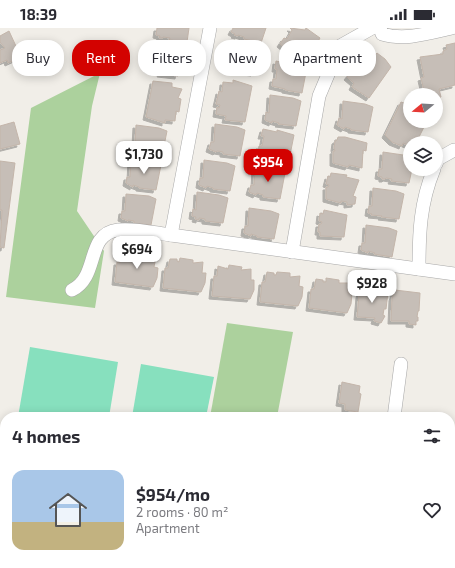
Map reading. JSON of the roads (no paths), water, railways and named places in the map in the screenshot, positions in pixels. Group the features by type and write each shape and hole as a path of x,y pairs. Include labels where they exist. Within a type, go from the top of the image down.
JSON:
{"street":[{"path":"171,235 210,28"},
{"path":"292,252 319,96 340,46 372,28"},
{"path":"380,28 382,34 394,38 417,36 452,28"},
{"path":"443,156 454,150"},
{"path":"419,269 419,226 426,188 431,176"},
{"path":"72,290 80,287 86,279 98,242 106,234 118,230 171,235 455,274"},
{"path":"395,412 401,364"}]}
